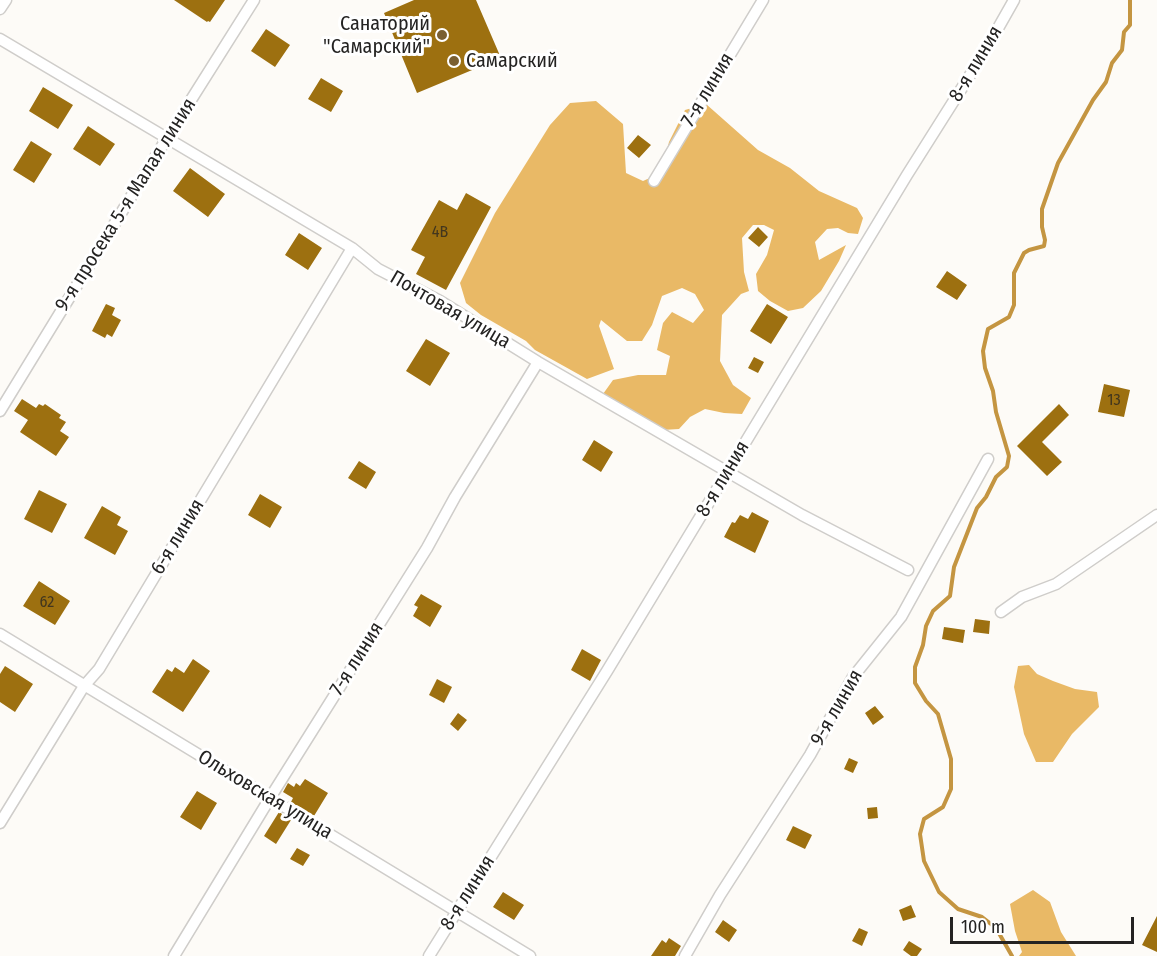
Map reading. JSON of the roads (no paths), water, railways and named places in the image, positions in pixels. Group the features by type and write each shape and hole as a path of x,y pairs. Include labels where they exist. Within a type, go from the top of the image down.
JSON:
{"street":[{"path":"0,9 6,0"},
{"name":"9-я просека 5-я Малая линия","path":"0,411 254,0"},
{"name":"7-я линия","path":"654,181 763,0"},
{"name":"8-я линия","path":"429,956 607,671 1014,0"},
{"name":"Почтовая улица","path":"0,39 352,248 378,269 440,301 538,362 802,515 908,570"},
{"name":"6-я линия","path":"0,823 84,686 99,669 352,248"},
{"name":"7-я линия","path":"174,956 270,798 428,548 455,497 538,362"},
{"name":"9-я линия","path":"685,956 720,895 810,755 853,677 901,616 988,459"},
{"path":"1001,612 1022,597 1056,584 1157,514"},
{"name":"Ольховская улица","path":"0,634 530,956"}],"waterway":[{"path":"1012,956 996,928 982,917 958,909 939,892 924,861 920,834 924,819 943,807 951,789 951,759 938,714 926,701 915,683 915,667 923,645 926,626 933,611 950,596 954,567 977,508 986,497 996,477 1007,467 1009,456 985,368 983,351 988,329 1009,317 1014,305 1014,273 1024,253 1044,246 1042,209 1058,163 1093,100 1106,82 1112,63 1122,50 1124,32 1130,25 1130,0"}],"place":[{"name":"Санаторий \"Самарский\"","path":"442,35"},
{"name":"Самарский","path":"454,61"}]}
